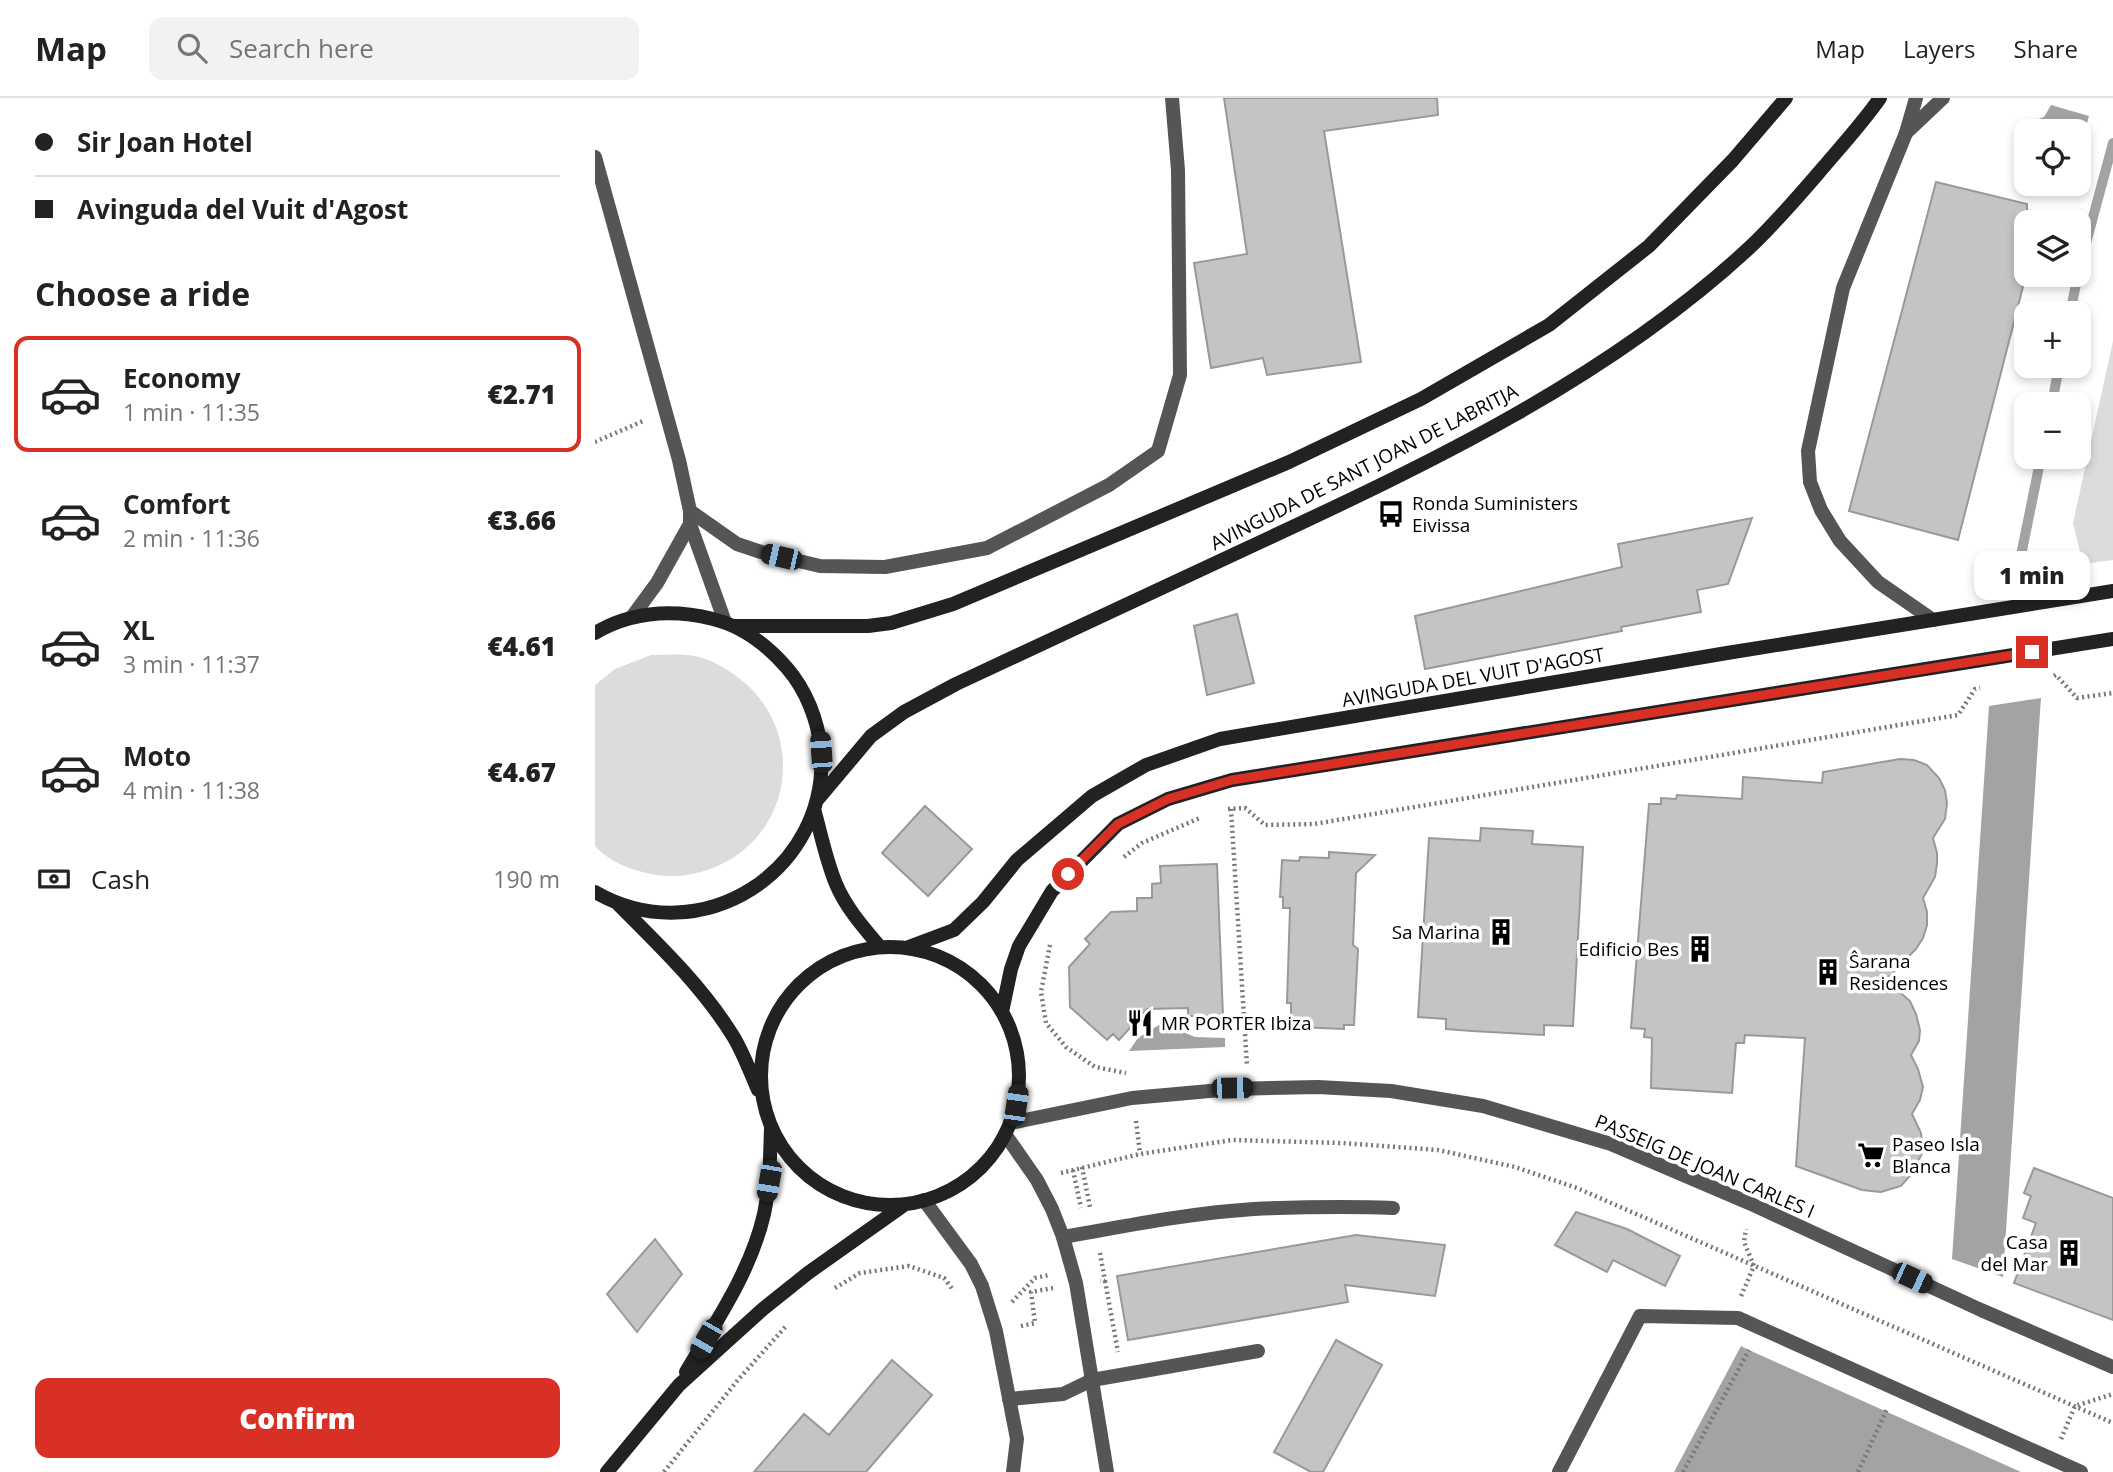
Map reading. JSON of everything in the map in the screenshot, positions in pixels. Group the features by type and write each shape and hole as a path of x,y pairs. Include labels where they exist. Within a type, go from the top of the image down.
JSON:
{"street":[{"path":"690,517 737,544 761,552 820,566 885,567 987,548 1109,485 1158,451 1180,375 1178,170 1172,98"},
{"name":"AVINGUDA DE SANT JOAN DE LABRITJA","path":"729,624 868,626 891,623 953,604 1289,462 1421,399 1549,325 1649,246 1733,160 1786,98"},
{"name":"AVINGUDA DE SANT JOAN DE LABRITJA","path":"816,804 871,736 904,712 956,684 1406,472 1498,425 1593,367 1682,304 1749,248 1802,193 1880,98"},
{"path":"1916,98 1906,133 1843,288 1808,451 1810,482 1821,510 1840,541 1878,582 1934,620"},
{"path":"1906,133 1943,98"},
{"path":"595,157 598,178 680,460 690,517 729,624"},
{"path":"632,617 657,583 690,517"},
{"name":"AVINGUDA DEL VUIT D'AGOST","path":"906,948 954,930 983,902 1017,860 1092,796 1146,765 1220,739 2113,591"},
{"path":"595,633 632,617 661,613 691,614 729,624 749,634 775,654 795,677 811,706 820,736 822,768 816,804 803,834 789,857 758,884 723,904 696,911 669,913 642,910 603,898"},
{"path":"1002,1012 1011,969 1020,946 1052,891 1118,824 1168,799 1232,780 2113,639"},
{"path":"816,804 824,850 836,885 854,916 880,947"},
{"path":"603,898 671,957 712,1007 733,1037 762,1098 771,1128 794,1163 825,1188 844,1197 884,1205 905,1204 949,1191 971,1176 990,1157 1008,1128 1016,1105 1019,1067 1016,1048 1002,1012 991,996 962,969 926,952 906,948 880,947 854,952 829,962 806,977 788,996 773,1019 764,1044 760,1071 762,1098"},
{"name":"PASSEIG DE JOAN CARLES I","path":"1008,1128 1132,1098 1249,1088 1318,1087 1391,1091 1483,1106 1611,1144 1749,1203 1981,1310 2113,1367"},
{"path":"679,1385 733,1292 752,1250 764,1215 769,1181 771,1128"},
{"path":"1008,1128 1052,1209 1063,1237 1072,1270 1107,1472"},
{"path":"924,1200 971,1264 982,1286 993,1321 1017,1439 1013,1472"},
{"path":"607,1472 679,1385 799,1280 905,1204"},
{"path":"1063,1237 1251,1209 1341,1206 1393,1208"},
{"path":"1559,1472 1640,1317 1738,1318 2081,1472"},
{"path":"1009,1399 1063,1394 1092,1380 1258,1351"}],"path":[{"path":"595,442 666,410"},
{"path":"2043,678 2056,676 2077,698 2113,693"},
{"path":"1220,810 1245,808 1265,825 1314,824 1958,715 1975,689 1989,687"},
{"path":"1231,809 1249,1088"},
{"path":"1120,860 1142,843 1209,814"},
{"path":"1051,939 1041,992 1046,1024 1066,1047 1095,1067 1127,1073 1140,1154"},
{"path":"1037,1180 1140,1154 1232,1140 1342,1143 1438,1150 1515,1167 1577,1188 2113,1423"},
{"path":"1073,1170 1086,1233"},
{"path":"1738,1318 1740,1299 1754,1266 1744,1242 1749,1203"},
{"path":"828,1292 860,1273 909,1266 944,1278 960,1298"},
{"path":"993,1321 1035,1278 1072,1270"},
{"path":"1105,1281 1122,1375"},
{"path":"664,1472 737,1381 791,1321"},
{"path":"1683,1472 1749,1350"},
{"path":"2052,1458 2075,1406 2113,1393"},
{"path":"1858,1472 1889,1406"}],"shaded area":[{"path":"2051,105 2089,116 2088,119 2039,119 2044,117"},
{"path":"2113,341 2113,560 2083,564 2073,523 2085,469 2091,469 2091,441"},
{"path":"651,655 695,656 715,663 740,679 761,700 775,725 782,752 782,779 776,805 763,830 743,850 718,866 701,872 668,876 636,870 614,861 595,846 595,685 615,669"},
{"path":"2041,698 2003,1277 1952,1259 1989,706"},
{"path":"1162,1023 1195,1037 1225,1038 1225,1047 1129,1051 1138,1038"},
{"path":"1741,1346 1749,1350 2021,1472 1674,1472"}],"building":[{"path":"1224,98 1437,98 1438,115 1324,131 1361,362 1267,375 1263,358 1211,368 1194,263 1247,254"},
{"path":"1936,182 2027,204 2027,210 2014,210 2014,287 2023,287 2019,301 2014,301 2014,322 1958,540 1849,511"},
{"path":"1752,518 1728,584 1697,590 1701,612 1621,627 1622,631 1425,669 1415,616 1622,567 1618,544"},
{"path":"1237,614 1254,683 1207,695 1194,626"},
{"path":"1900,759 1927,765 1939,778 1947,803 1945,819 1933,838 1937,864 1935,877 1923,898 1927,925 1923,938 1886,980 1910,1001 1920,1030 1919,1041 1911,1055 1923,1087 1920,1100 1912,1114 1921,1133 1923,1151 1914,1171 1901,1186 1881,1192 1862,1190 1796,1166 1805,1038 1745,1035 1744,1043 1736,1043 1732,1093 1651,1088 1652,1038 1644,1037 1645,1029 1631,1028 1649,804 1661,804 1661,798 1676,799 1677,795 1742,799 1743,777 1822,783 1823,772"},
{"path":"925,806 972,849 928,896 882,853"},
{"name":"Sa Marina","path":"1481,828 1533,831 1532,844 1583,847 1573,1026 1544,1025 1544,1035 1472,1031 1446,1029 1446,1019 1418,1017 1429,838 1480,841"},
{"path":"1329,852 1375,855 1356,873 1353,945 1358,949 1354,1025 1344,1025 1344,1029 1298,1027 1298,1022 1291,1022 1291,1003 1287,1003 1290,908 1283,908 1283,897 1280,897 1282,860 1299,861 1300,857 1329,858"},
{"path":"1217,864 1223,1016 1188,1016 1188,1008 1147,1009 1119,1040 1113,1034 1107,1040 1070,1007 1069,967 1090,944 1085,939 1111,912 1137,911 1137,898 1152,898 1152,884 1161,883 1160,866"},
{"name":"Casa del Mar","path":"2034,1168 2113,1198 2113,1320 2014,1283 2036,1223 2023,1218 2031,1196 2024,1193"},
{"path":"1576,1212 1627,1229 1680,1256 1665,1286 1613,1260 1607,1272 1555,1245"},
{"path":"1356,1235 1445,1245 1435,1296 1345,1285 1348,1302 1128,1340 1117,1276"},
{"path":"655,1239 682,1274 637,1332 607,1294"},
{"path":"1336,1340 1382,1365 1323,1472 1311,1472 1274,1452"},
{"path":"892,1360 932,1395 866,1472 754,1472 804,1414 829,1435"}],"waterway":[{"path":"2091,225 2113,143"},
{"path":"2073,301 2075,287"},
{"path":"2054,392 2057,378"},
{"path":"2017,575 2039,469"}],"place":[{"name":"Ronda Suministers Eivissa","path":"1391,514"},
{"name":"Sa Marina","path":"1501,932"},
{"name":"Edificio Bes","path":"1700,949"},
{"name":"Ŝarana Residences","path":"1828,972"},
{"name":"MR PORTER Ibiza","path":"1140,1023"},
{"name":"Paseo Isla Blanca","path":"1871,1155"},
{"name":"Casa del Mar","path":"2069,1253"}],"route":[{"path":"1068,874 1118,824 1168,799 1232,780 2032,652"}]}
